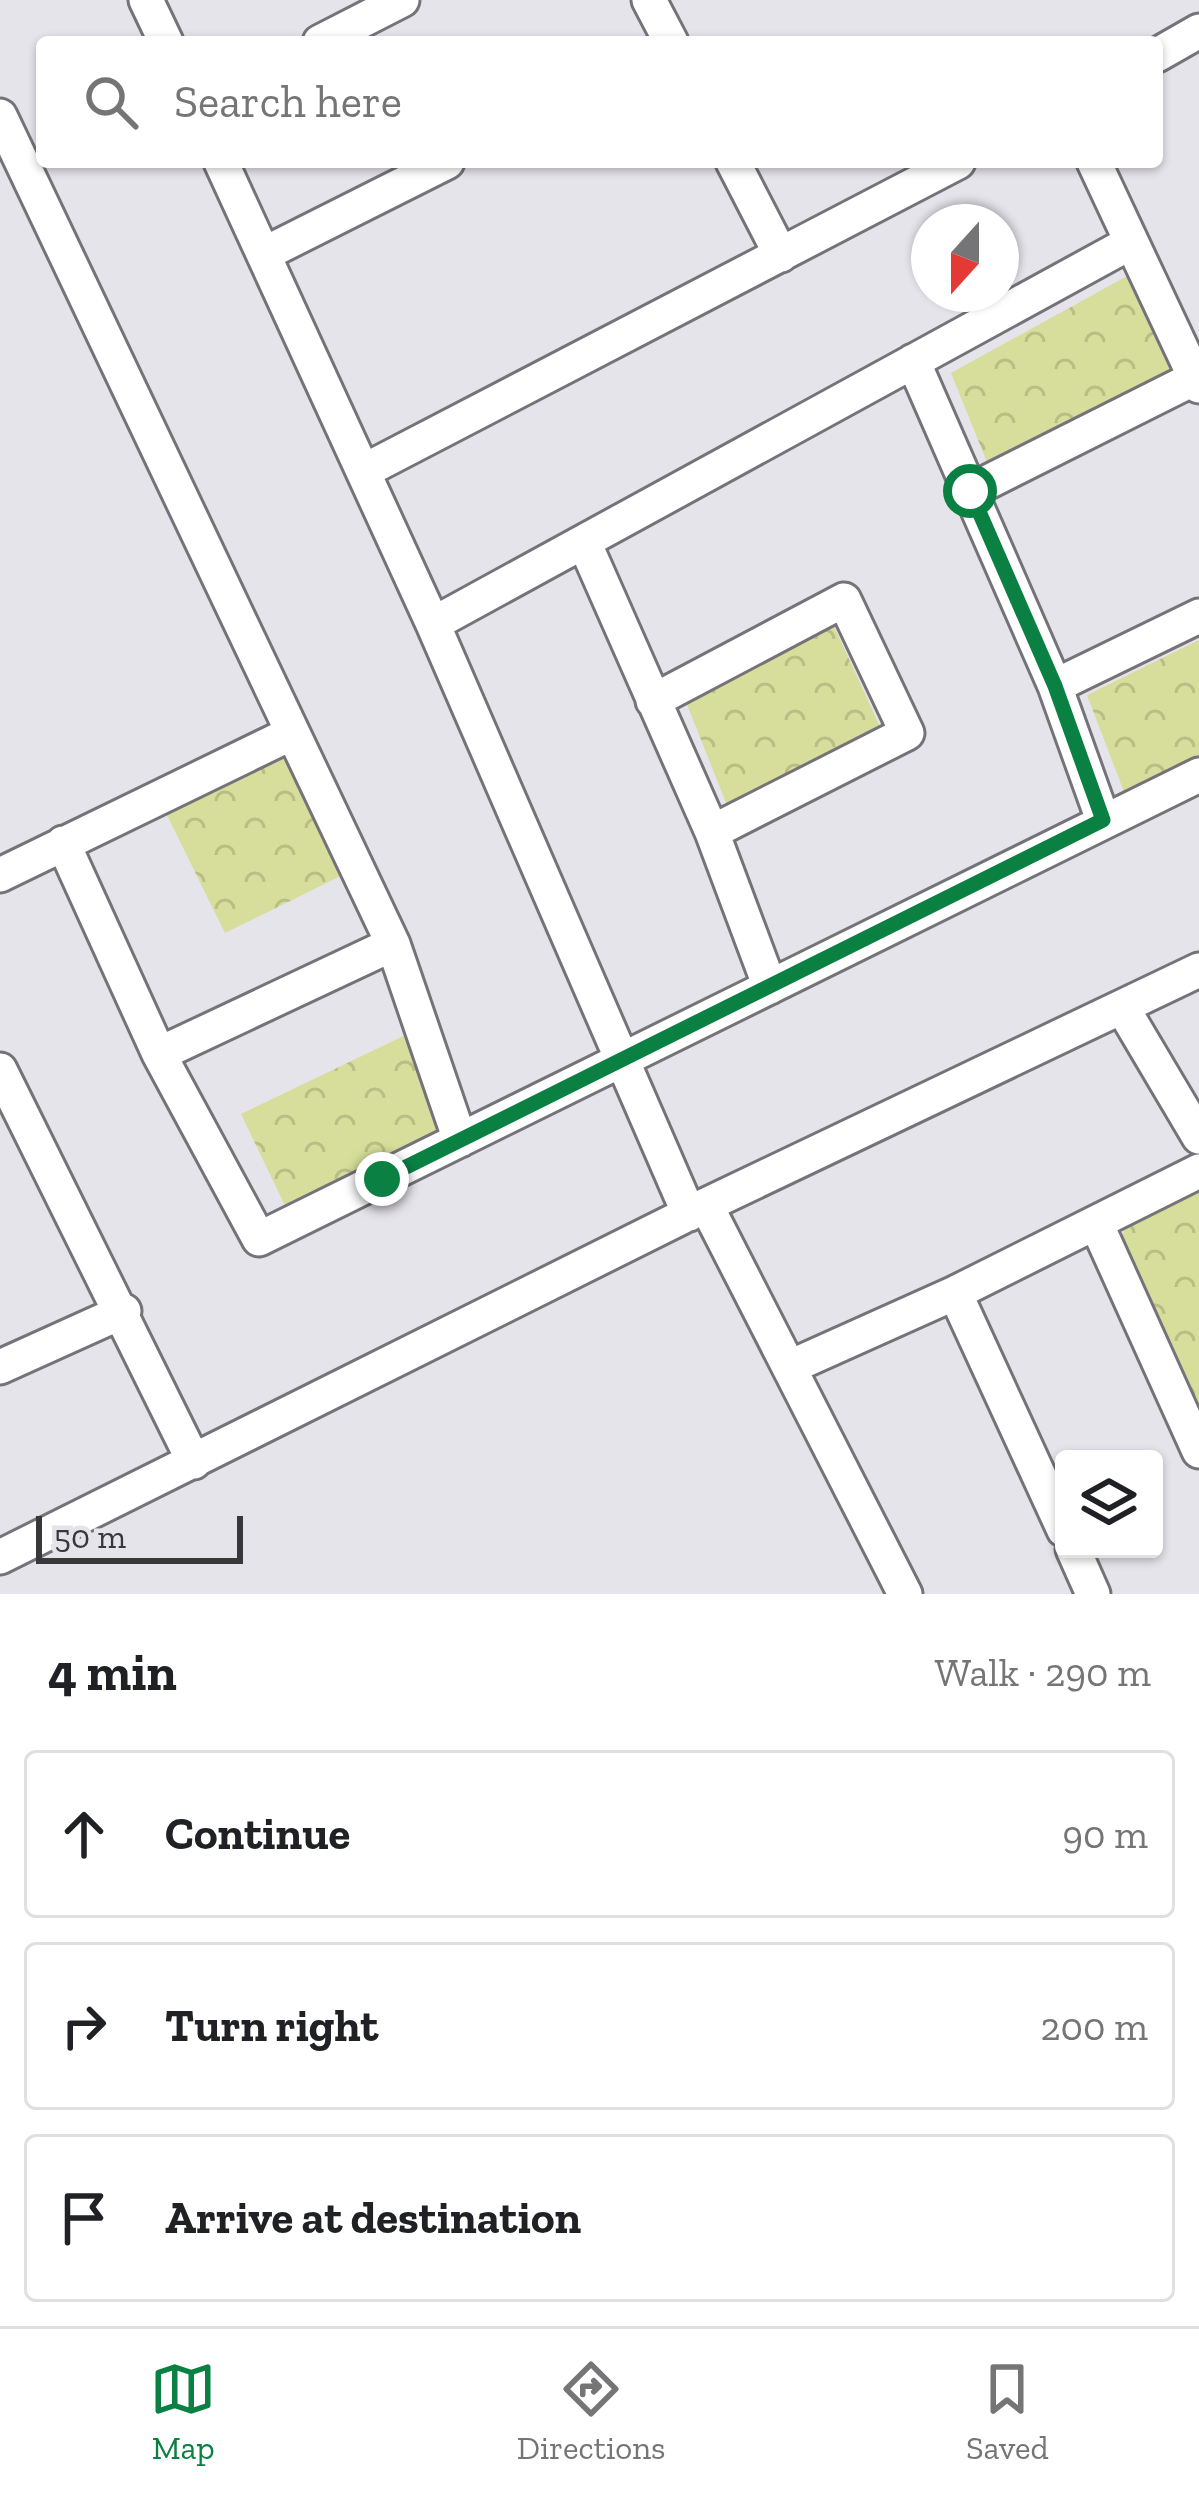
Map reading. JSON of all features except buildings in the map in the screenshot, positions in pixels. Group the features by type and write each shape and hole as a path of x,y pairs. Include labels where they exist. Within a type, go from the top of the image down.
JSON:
{"street":[{"path":"146,0 163,36"},
{"path":"332,36 402,0"},
{"path":"649,0 668,36"},
{"path":"1163,52 1199,31"},
{"path":"0,116 393,944 460,1140"},
{"path":"224,168 433,624 617,1059 697,1209 790,1367 905,1594"},
{"path":"264,254 434,168"},
{"path":"736,168 781,255"},
{"path":"364,471 947,168"},
{"path":"970,491 1197,382 1128,244 1096,168"},
{"path":"433,624 1128,244"},
{"path":"913,362 1055,686 1103,820"},
{"path":"584,542 712,832 770,987"},
{"path":"653,701 844,600 907,733 712,832"},
{"path":"1055,686 1199,616"},
{"path":"0,875 290,734"},
{"path":"63,843 159,1054 259,1239 1199,775"},
{"path":"159,1054 393,944"},
{"path":"0,1557 697,1209 1199,970"},
{"path":"1122,1007 1199,1137"},
{"path":"0,1070 124,1310 194,1462"},
{"path":"790,1367 956,1293 1199,1171"},
{"path":"1096,1223 1199,1451"},
{"path":"956,1293 1055,1510"},
{"path":"0,1367 124,1310"},
{"path":"1077,1558 1094,1594"}],"green space":[{"path":"1138,270 1193,374 989,467 951,373"},
{"path":"833,624 882,731 728,808 686,702"},
{"path":"1199,640 1199,764 1135,796 1124,792 1087,695"},
{"path":"289,755 349,872 225,933 166,813"},
{"path":"418,1029 461,1126 290,1216 241,1114"},
{"path":"1199,1191 1199,1421 1120,1245 1124,1230"}],"route":[{"path":"382,1179 1103,820 1055,686 970,491"}]}
